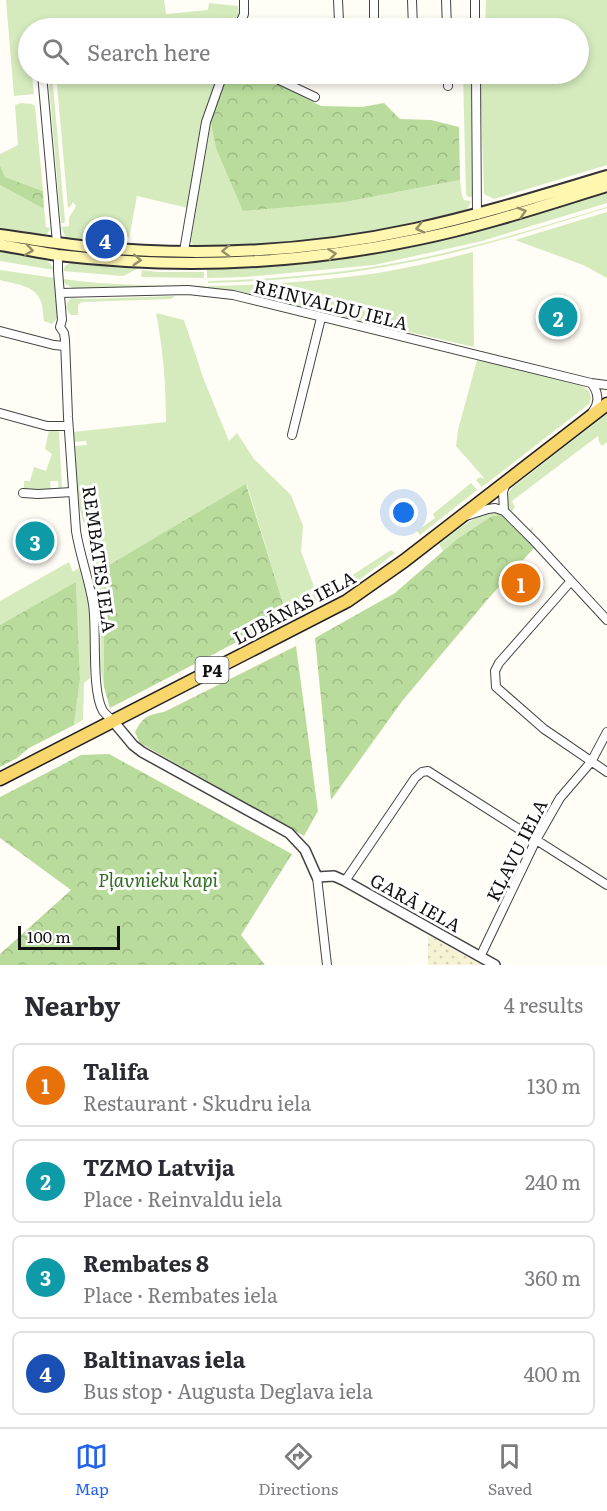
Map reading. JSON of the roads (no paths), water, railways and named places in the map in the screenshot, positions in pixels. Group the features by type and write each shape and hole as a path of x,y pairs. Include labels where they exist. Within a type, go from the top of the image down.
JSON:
{"main road":[{"path":"0,245 57,249 184,251 241,250 324,244 413,230 477,215 607,176"},
{"path":"0,235 100,258 176,262 249,261 324,255 460,230 607,186"},
{"name":"LUBĀNAS IELA","path":"0,779 347,602 462,517 607,404"}],"street":[{"path":"242,18 244,0"},
{"path":"338,0 339,18"},
{"path":"374,0 374,18"},
{"path":"412,0 413,18"},
{"path":"446,0 447,18"},
{"path":"475,0 475,18"},
{"name":"REMBATES IELA","path":"43,84 57,249 62,320 60,327 64,333 65,346 72,492 79,549 94,607 98,691 103,711 113,721"},
{"path":"184,251 206,122 219,84"},
{"path":"288,84 315,97"},
{"path":"476,84 477,215"},
{"name":"REINVALDU IELA","path":"60,292 188,290 254,299 321,318 607,385"},
{"path":"292,435 321,318"},
{"path":"0,330 65,346"},
{"path":"589,417 597,406 596,389 591,383"},
{"path":"0,413 47,426 68,426"},
{"path":"504,511 503,492 506,483"},
{"path":"23,493 72,492"},
{"path":"462,517 488,509 495,508 504,511 607,620"},
{"path":"571,581 499,663 495,671 496,687 544,729 607,772"},
{"path":"113,721 142,752 289,833 304,850 317,877 327,965"},
{"name":"KĻAVU IELA","path":"480,957 536,840 560,798 591,762 607,732"},
{"path":"345,881 414,778 428,771 607,885"},
{"name":"GARĀ IELA","path":"317,877 334,876 345,881 495,965"}],"place":[{"name":"Baltinavas iela","path":"105,239"},
{"name":"TZMO Latvija","path":"558,317"},
{"name":"Rembates 8","path":"35,541"},
{"name":"Talifa","path":"521,583"}],"park label":[{"name":"Pļavnieku kapi","path":"158,879"}]}
